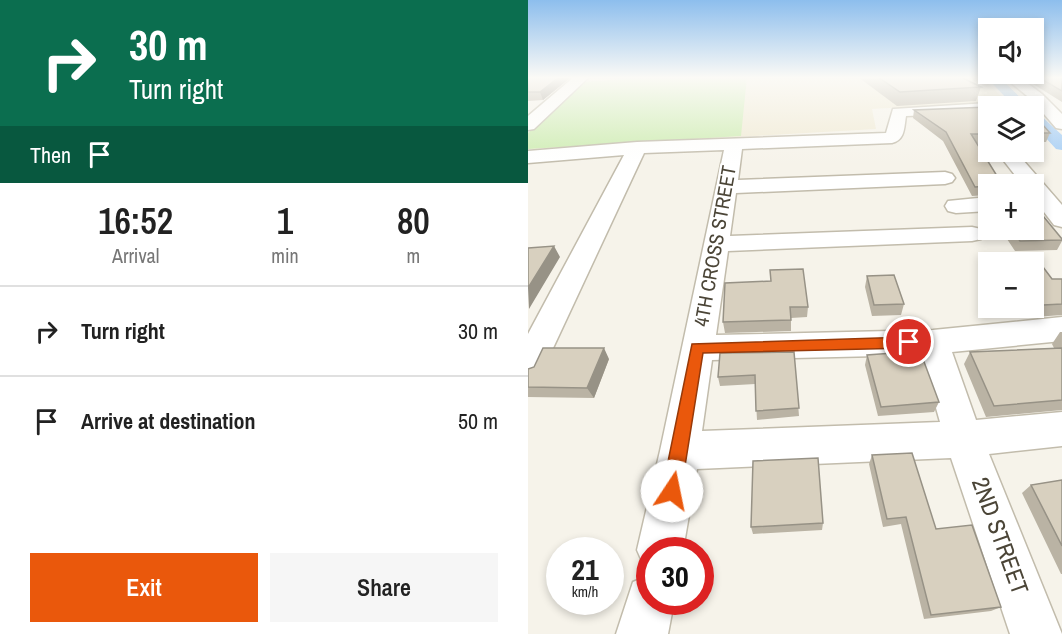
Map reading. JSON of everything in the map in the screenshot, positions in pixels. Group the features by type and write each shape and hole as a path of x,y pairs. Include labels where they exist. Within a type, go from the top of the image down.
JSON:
{"street":[{"path":"1046,107 1062,124"},
{"path":"528,125 535,111"},
{"path":"528,171 535,156 637,148 892,138 899,112 978,113"},
{"name":"4TH CROSS STREET","path":"663,537 734,144"},
{"path":"528,366 536,337 637,148"},
{"path":"727,187 945,178"},
{"path":"1044,202 1062,220"},
{"path":"956,206 978,205"},
{"path":"716,244 972,234"},
{"path":"697,348 933,342 1062,329"},
{"name":"2ND STREET","path":"933,342 964,439 1035,634"},
{"path":"680,451 964,439 1062,429"},
{"path":"642,634 646,615"}],"shaded area":[{"path":"556,107 912,107 872,109 876,129 528,149 528,133"}],"green space":[{"path":"556,107 744,107 741,136 528,149 528,133"}],"building":[{"path":"978,107 978,134 971,134 978,145 978,162 988,162 996,174 978,174 978,187 975,187 946,132 914,110"},
{"path":"1044,217 1062,239 1062,240 1020,241 1044,240"},
{"path":"554,246 528,288 528,248"},
{"path":"1044,268 1052,279 1062,279 1062,304 1044,305"},
{"path":"803,269 808,307 790,307 791,320 723,322 725,283 771,281 770,270"},
{"path":"894,275 904,304 874,305 867,276"},
{"path":"543,348 604,348 587,388 528,387 528,369 534,367"},
{"path":"1062,348 1062,400 994,406 970,352"},
{"path":"920,351 939,402 881,407 867,355"},
{"path":"794,352 799,408 756,411 755,375 718,377 720,353"},
{"path":"912,453 936,529 972,525 1001,607 931,615 906,517 887,519 872,455"},
{"path":"818,458 823,523 751,527 753,461"},
{"path":"1062,480 1062,546 1031,485"}],"waterway":[{"path":"1044,127 1062,145"}],"route":[{"path":"672,491 697,348 909,342"}]}
